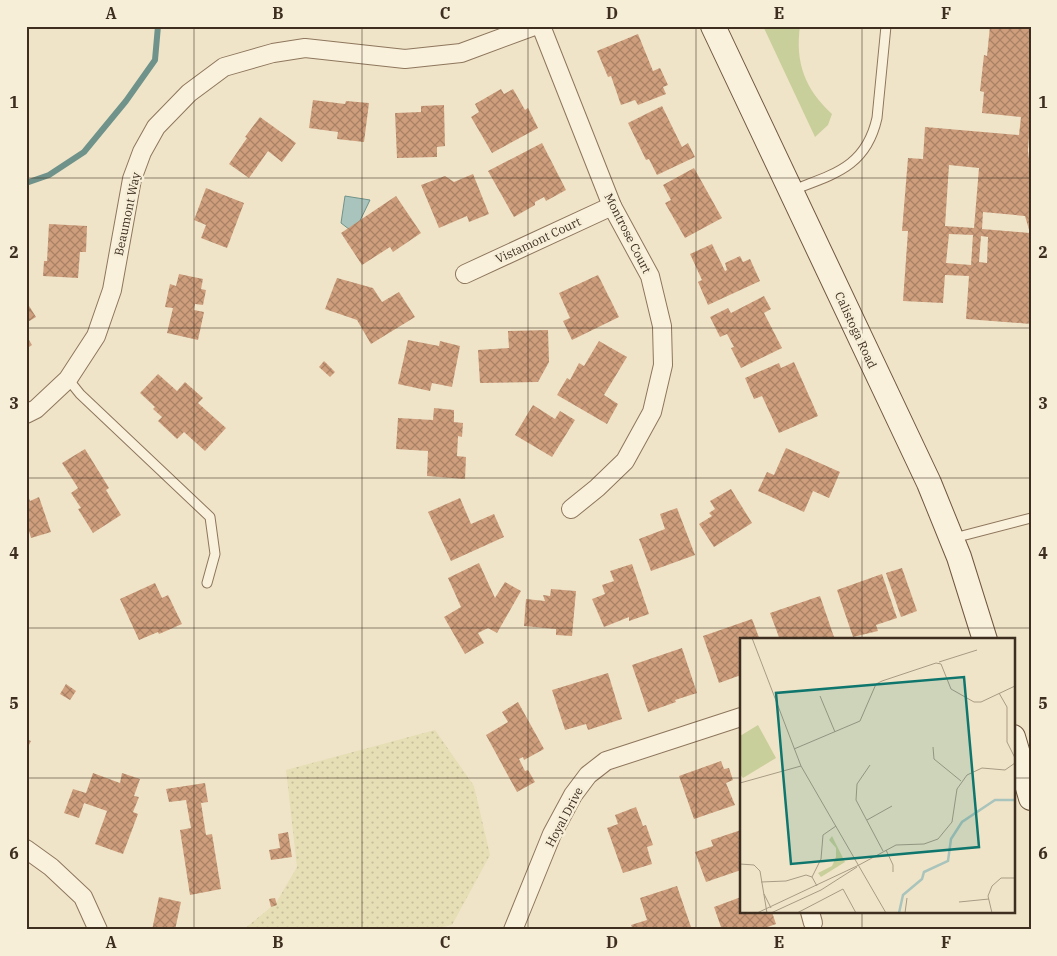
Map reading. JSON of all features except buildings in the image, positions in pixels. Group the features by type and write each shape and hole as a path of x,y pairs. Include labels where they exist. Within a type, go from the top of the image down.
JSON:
{"main road":[{"name":"Calistoga Road","path":"713,26 924,474 952,538 980,638"},
{"path":"1014,741 1031,798"}],"street":[{"name":"Montrose Court","path":"541,26 612,206 650,276 662,326 663,365 652,412 624,461 572,509"},
{"name":"Beaumont Way","path":"26,414 36,409 68,380 96,336 108,299 132,179 142,152 156,127 189,93 224,67 273,52 305,48 405,59 461,52 527,27"},
{"name":"Vistamont Court","path":"465,274 612,206"},
{"name":"Hoyal Drive","path":"514,930 552,834 573,795 588,775 606,761 740,717"},
{"path":"26,849 51,866 83,897 98,930"}],"lane":[{"path":"790,191 847,167 861,153 875,126 877,118 886,26"},
{"path":"68,380 80,394 210,517 215,554 207,583"},
{"path":"952,538 1031,518"}],"shaded area":[{"path":"435,730 474,786 490,855 452,925 430,930 243,930 276,903 297,867 286,770"}],"green space":[{"path":"763,26 800,26 799,52 804,74 815,95 832,114 828,125 815,137"}],"water":[{"path":"345,196 370,200 354,233 341,223"}],"waterway":[{"path":"26,183 49,175 84,152 126,101 155,60 158,26"}]}
